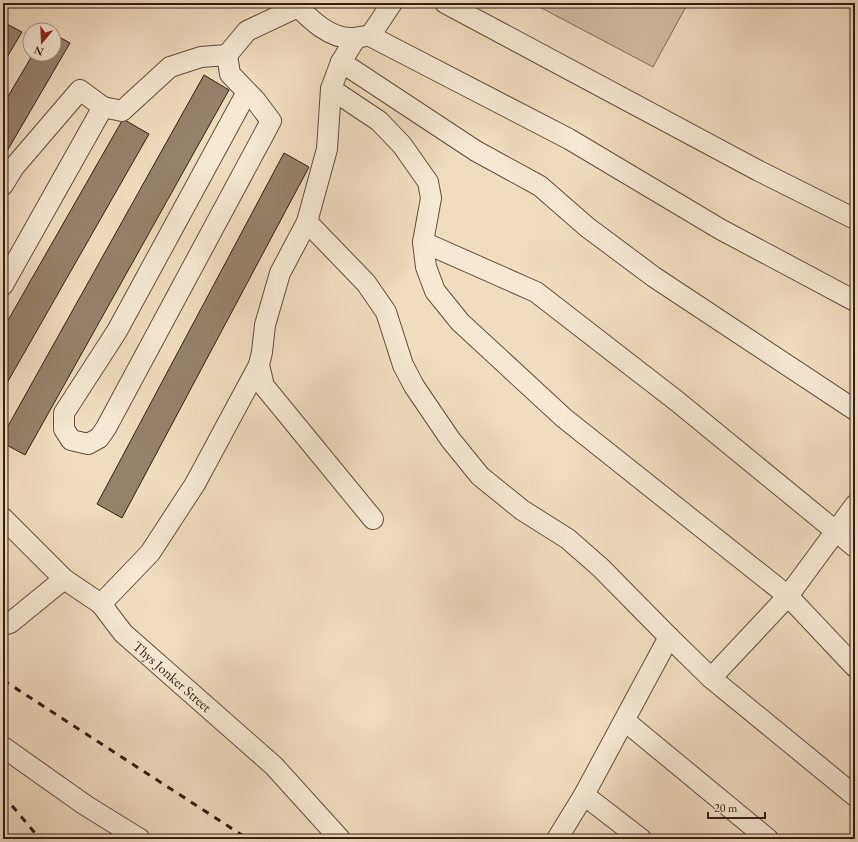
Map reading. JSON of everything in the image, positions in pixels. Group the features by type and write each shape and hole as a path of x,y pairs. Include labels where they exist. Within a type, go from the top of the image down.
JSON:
{"street":[{"path":"101,604 154,546 195,484 259,365 265,325 280,273 306,222 326,149 331,89 341,62 392,3"},
{"path":"445,3 760,171 855,219"},
{"path":"3,185 14,167 80,90 104,107 122,111 170,67 201,57 227,55 247,31 296,5 328,32 343,38 363,37 570,139 720,229 855,301"},
{"path":"227,55 230,74 247,92 271,121 106,428 99,438 88,444 71,440 64,429 64,413 117,331 247,92"},
{"path":"341,62 476,151 540,186 587,227 654,277 855,410"},
{"path":"331,89 379,121 402,145 428,182 431,198 423,242 426,267 435,291 460,322 564,418 788,596 855,667"},
{"path":"3,285 104,107"},
{"path":"306,222 366,283 386,312 403,365 414,386 450,439 480,476 522,510 568,540 590,559 711,678 855,796"},
{"path":"423,242 536,292 678,402 855,547"},
{"path":"259,365 264,386 373,519"},
{"path":"711,678 788,596 835,530 855,505"},
{"name":"Thys Jonker Street","path":"3,518 64,580 101,604 123,633 274,766 340,839"},
{"path":"3,625 10,623 64,580"},
{"path":"557,839 584,795 668,637"},
{"path":"624,721 768,839"},
{"path":"3,747 85,805 140,839"},
{"path":"584,795 641,839"}],"shaded area":[{"path":"532,3 688,3 653,67"}],"building":[{"path":"3,22 22,32 3,64"},
{"path":"62,38 70,43 62,57"},
{"path":"28,62 59,62 3,158 3,105"},
{"path":"204,75 229,90 25,455 3,443 3,435"},
{"path":"123,119 149,134 3,390 3,329"},
{"path":"284,153 309,167 122,518 97,504"}],"railway":[{"path":"3,680 248,839"},
{"path":"3,795 40,839"}]}
